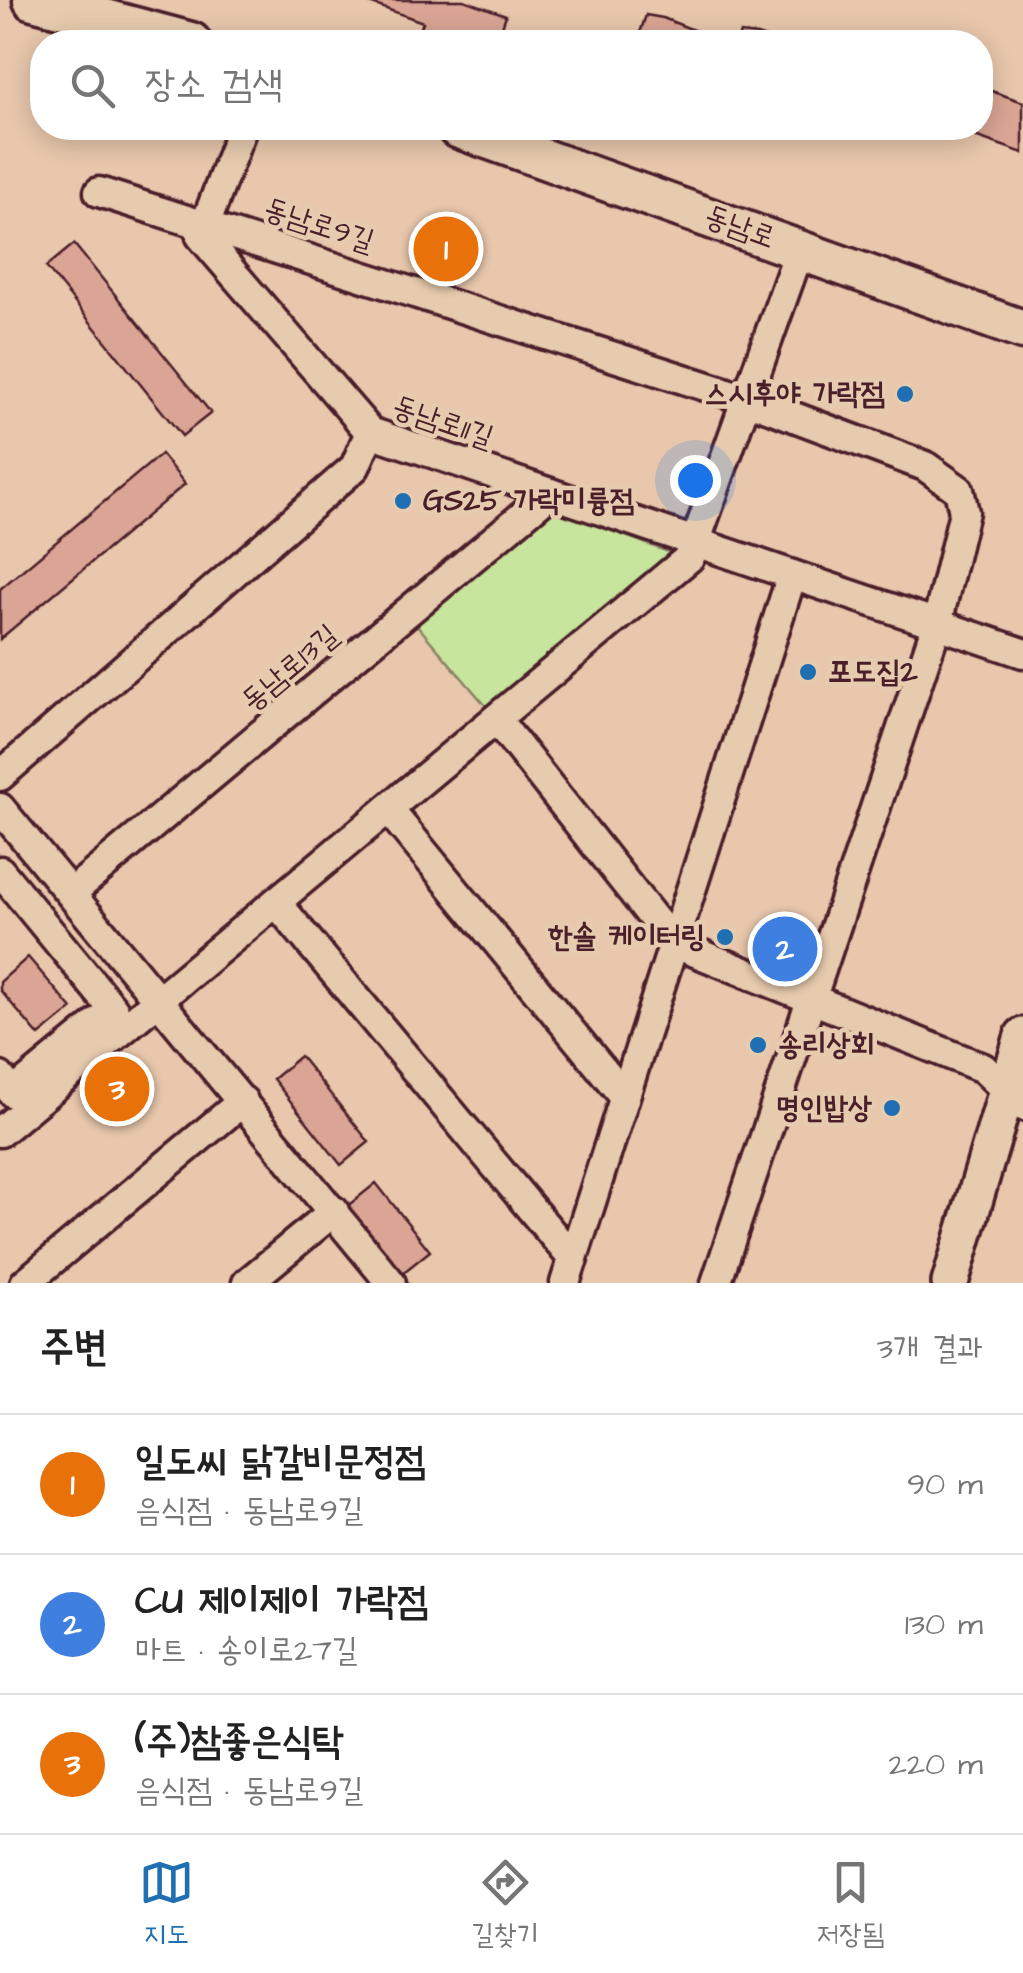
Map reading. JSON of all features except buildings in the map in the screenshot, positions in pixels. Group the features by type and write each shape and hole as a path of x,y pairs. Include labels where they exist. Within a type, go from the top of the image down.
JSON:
{"main road":[{"path":"33,0 146,30"},
{"name":"동남로","path":"490,140 1023,330"}],"street":[{"path":"206,223 237,140"},
{"name":"동남로9길","path":"99,192 206,223 746,399"},
{"name":"동남로11길","path":"206,223 202,236 370,432 1023,653"},
{"path":"0,1132 690,557 800,249"},
{"path":"716,1283 938,624 964,512 959,490 925,466 746,399"},
{"path":"0,776 356,466 370,432"},
{"name":"동남로13길","path":"70,893 550,493"},
{"path":"569,1271 792,575"},
{"path":"496,719 673,943 983,1068 1014,1097"},
{"path":"0,808 392,1283"},
{"path":"388,809 624,1095"},
{"path":"0,872 114,1010 13,1093 0,1076"},
{"path":"276,902 569,1271"},
{"path":"950,1283 1014,1097 1023,1036"},
{"path":"26,1283 243,1101"},
{"path":"247,1283 334,1211"}],"green space":[{"path":"549,507 671,553 486,706 416,624"}],"place":[{"name":"일도씨 닭갈비문정점","path":"446,249"},
{"name":"스시후야 가락점","path":"905,394"},
{"name":"GS25 가락미륭점","path":"403,501"},
{"name":"포도집2","path":"808,672"},
{"name":"한솔 케이터링","path":"725,937"},
{"name":"CU 제이제이 가락점","path":"785,949"},
{"name":"송리상회","path":"758,1045"},
{"name":"(주)참좋은식탁","path":"117,1089"},
{"name":"명인밥상","path":"892,1108"}]}
